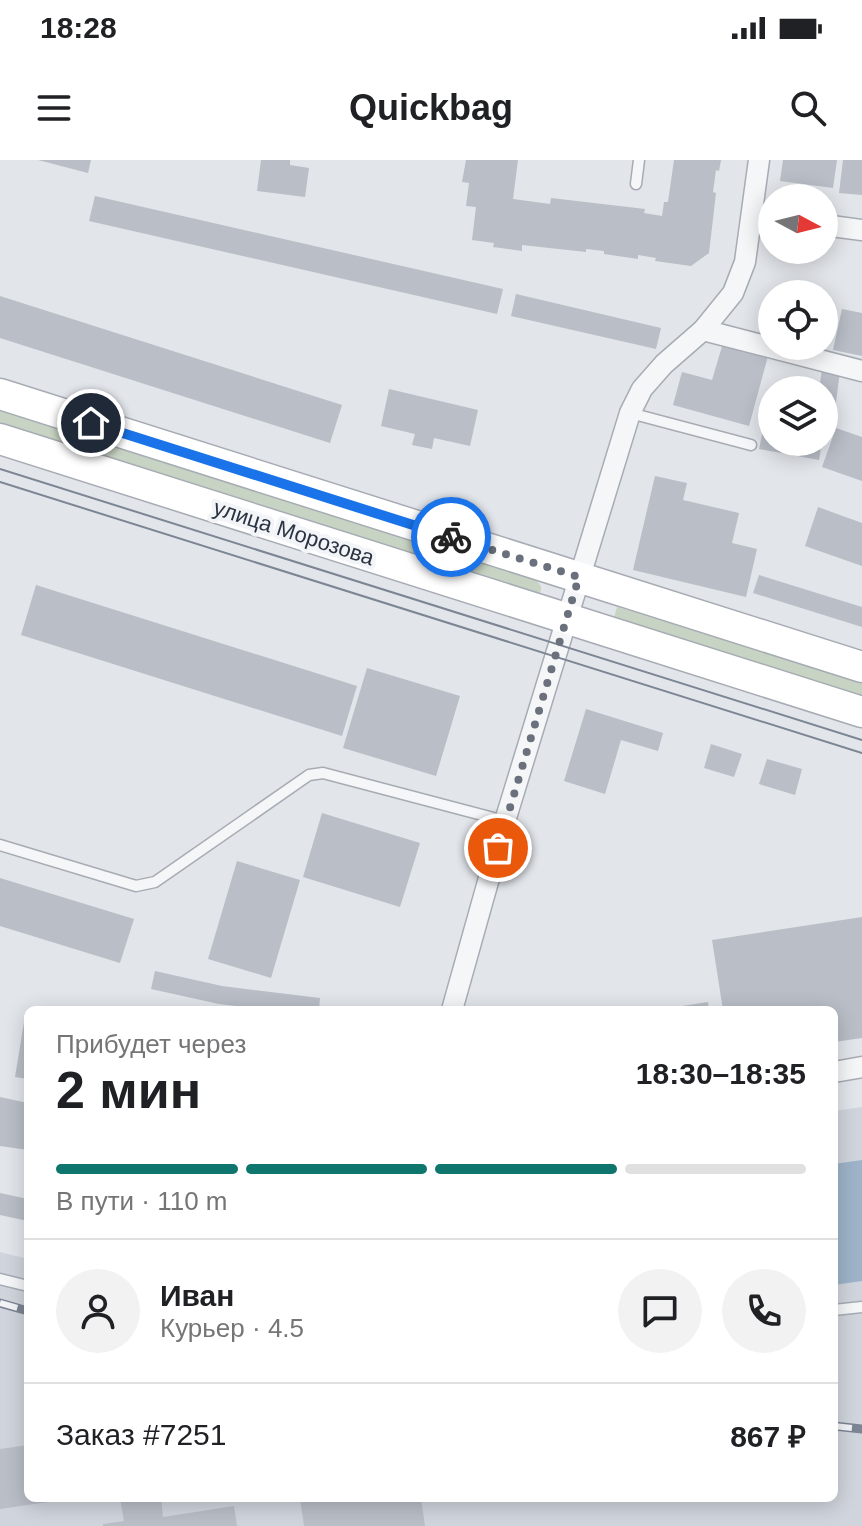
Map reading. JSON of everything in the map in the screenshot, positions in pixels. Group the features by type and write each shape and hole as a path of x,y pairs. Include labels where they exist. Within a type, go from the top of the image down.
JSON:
{"main road":[{"name":"улица Морозова","path":"0,394 862,667"},
{"name":"улица Морозова","path":"1,441 862,712"}],"street":[{"path":"759,160 760,184"},
{"path":"453,1006 505,821 630,413 642,389 664,364 703,330 733,293 758,227"},
{"path":"838,227 862,230"},
{"path":"703,330 862,371"},
{"path":"838,1071 862,1067"}],"lane":[{"path":"636,184 639,160"},
{"path":"630,413 751,445"},
{"path":"0,845 136,886 155,882 309,775 323,773 505,821"},
{"path":"0,1279 24,1285"},
{"path":"838,1310 862,1307"}],"shaded area":[{"path":"862,1107 862,1526 0,1526 0,1252 24,1258 24,1502 838,1502 838,1110"}],"green space":[{"path":"0,409 535,580 541,590 536,596 0,430"},
{"path":"617,607 862,682 862,702 612,625"}],"water":[{"path":"862,1160 862,1281 838,1284 838,1163"}],"building":[{"path":"38,160 91,160 88,173"},
{"path":"261,160 290,160 290,165 309,168 305,197 257,191"},
{"path":"466,160 518,160 513,199 550,204 551,198 645,209 644,213 662,216 664,202 668,202 674,160 721,160 719,171 716,170 713,192 716,193 709,253 691,266 586,249 586,252 522,245 522,251 472,240 476,207 466,206 469,183 462,182"},
{"path":"783,160 837,160 834,184 780,181"},
{"path":"843,160 862,160 862,195 839,193"},
{"path":"95,196 503,289 497,314 89,221"},
{"path":"516,294 661,328 656,349 511,316"},
{"path":"0,296 342,405 330,443 0,338"},
{"path":"842,309 862,313 862,356 838,351"},
{"path":"723,343 758,353 758,360 767,360 763,376 758,376 758,393 749,426 673,405 682,372 712,380"},
{"path":"822,369 840,371 838,387 838,376 821,376"},
{"path":"389,389 478,410 470,446 434,438 432,449 412,445 415,434 381,426"},
{"path":"838,429 862,437 862,481 822,467 826,456 838,456"},
{"path":"797,456 820,456 819,460"},
{"path":"655,476 687,483 683,500 739,513 732,543 757,549 746,597 633,570"},
{"path":"818,507 862,523 862,566 805,546"},
{"path":"759,575 862,607 862,627 753,593"},
{"path":"36,585 357,686 342,736 21,635"},
{"path":"367,668 460,696 436,776 343,748"},
{"path":"586,709 663,733 658,751 621,740 605,794 564,781"},
{"path":"711,744 742,754 734,777 704,768"},
{"path":"767,759 802,769 795,795 759,784"},
{"path":"322,813 420,843 400,907 303,877"},
{"path":"237,861 300,880 271,978 208,959"},
{"path":"0,878 134,919 120,963 0,926"},
{"path":"862,917 862,1038 838,1041 838,1006 722,1006 712,940"},
{"path":"155,971 222,986 320,998 319,1006 236,1006 151,989"},
{"path":"708,1002 708,1006 682,1006"},
{"path":"24,1022 24,1078 15,1077"},
{"path":"0,1097 24,1102 24,1149 0,1146"},
{"path":"0,1193 24,1198 24,1220 0,1215"},
{"path":"24,1446 24,1502 48,1502 0,1509 0,1449"},
{"path":"121,1502 161,1502 163,1517 234,1506 237,1526 103,1526 124,1521"},
{"path":"301,1502 422,1502 425,1526 304,1526"}],"tram line":[{"path":"0,469 862,740"},
{"path":"0,482 862,753"}],"railway":[{"path":"0,1303 24,1310"},
{"path":"838,1426 862,1429"}],"way so far":[{"path":"451,537 579,577 498,848"}],"route":[{"path":"91,423 451,537"}]}
